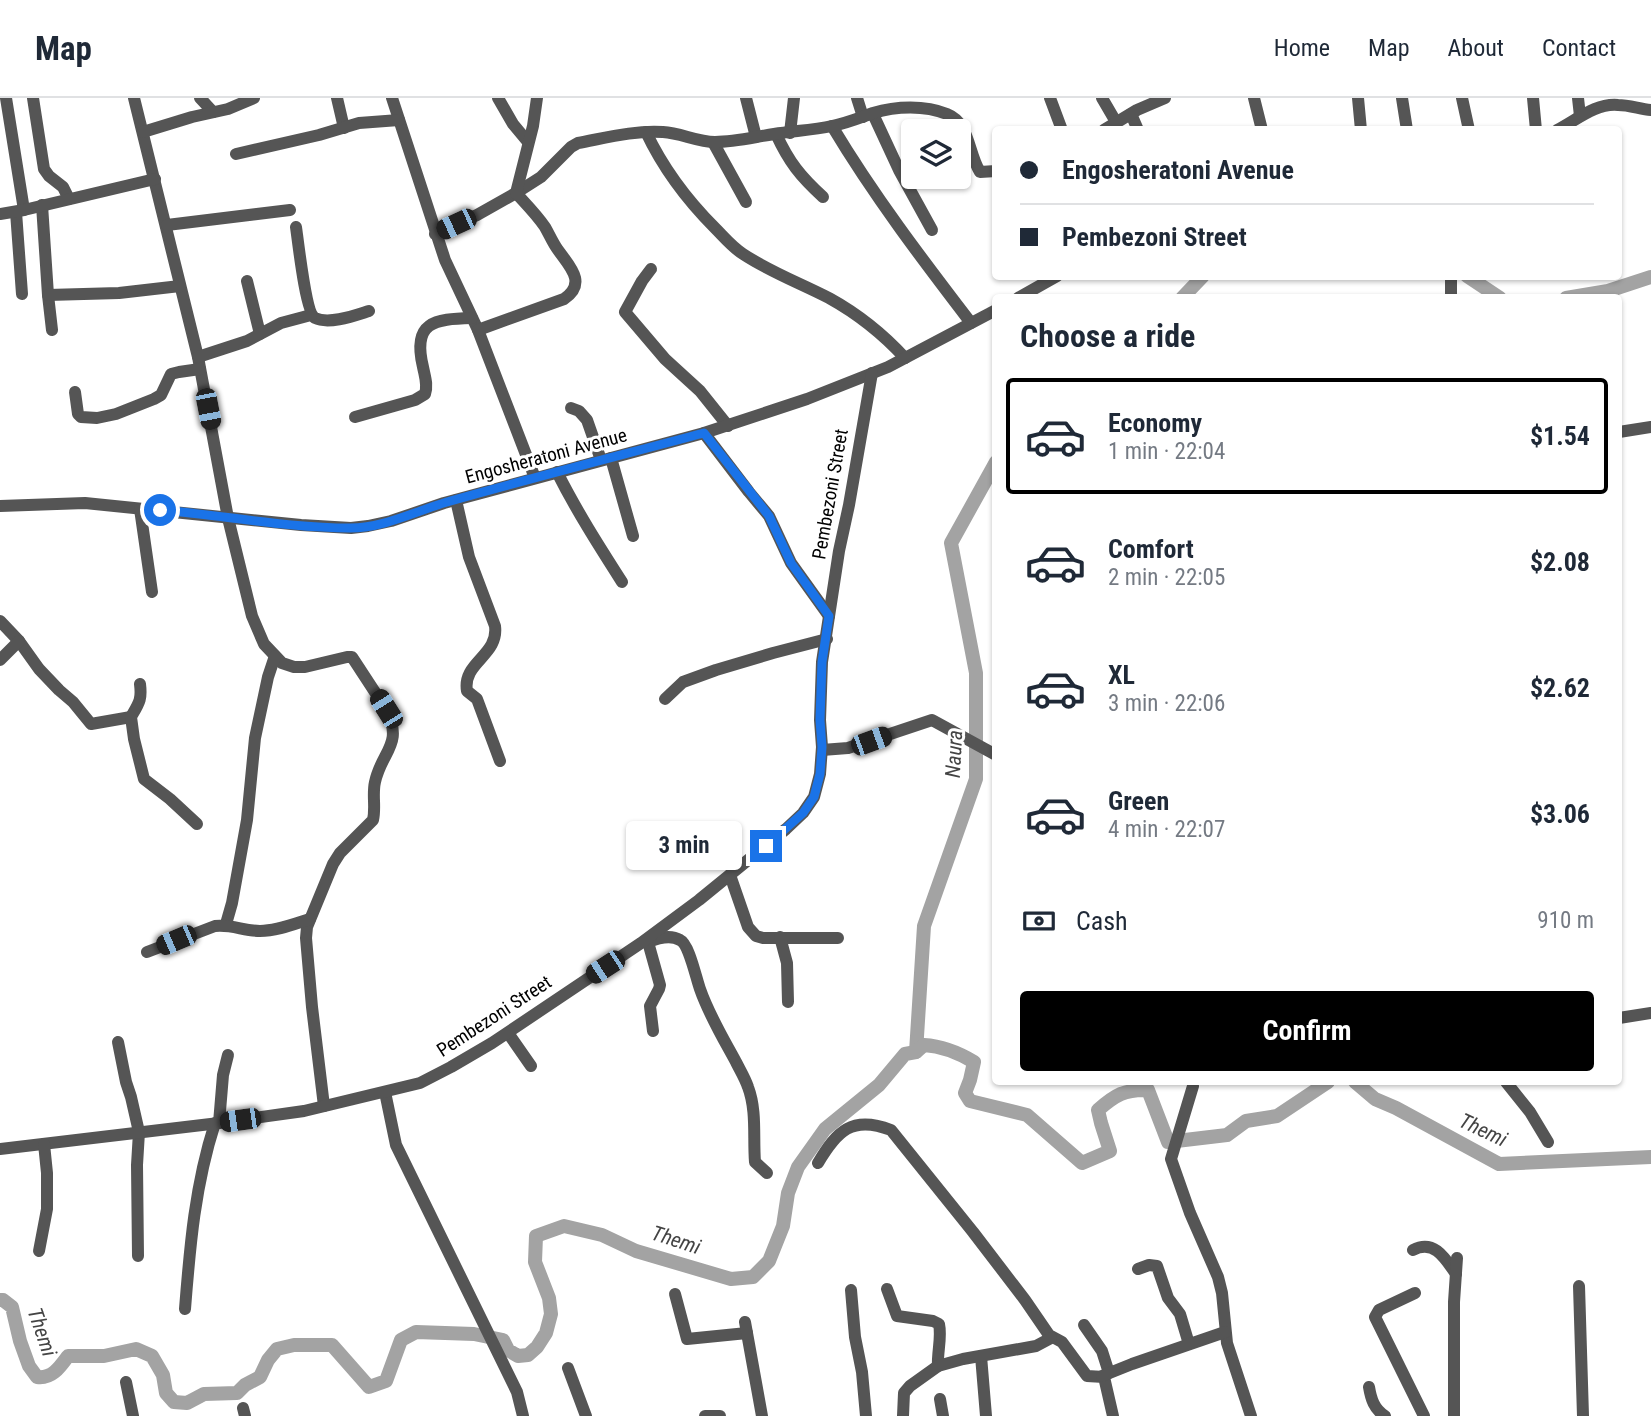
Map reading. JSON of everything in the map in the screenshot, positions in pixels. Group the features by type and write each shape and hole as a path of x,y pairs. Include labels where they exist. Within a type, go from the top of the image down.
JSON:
{"street":[{"path":"6,98 20,211 22,294"},
{"path":"33,98 44,169 48,176 63,187 69,199"},
{"path":"134,98 199,363 228,518 252,615 264,644 282,663 305,667 352,657 386,709 394,735 393,743 375,781 373,820 340,853 333,864 307,927 307,951 324,1106"},
{"path":"200,98 213,112"},
{"path":"143,132 228,109 254,98"},
{"path":"337,98 344,128"},
{"path":"392,98 444,260 475,324 535,478"},
{"path":"498,98 513,124 528,142"},
{"path":"516,193 533,126 537,98"},
{"path":"746,98 757,137"},
{"path":"790,132 794,98"},
{"path":"857,98 914,194 932,230"},
{"path":"1050,98 1060,126"},
{"path":"1102,98 1116,122"},
{"path":"1110,126 1166,98"},
{"path":"1254,98 1261,126"},
{"path":"1358,98 1362,126"},
{"path":"1402,98 1406,126"},
{"path":"1462,98 1468,126"},
{"path":"1533,98 1536,126"},
{"path":"1578,98 1580,116"},
{"path":"1564,126 1593,109 1606,105 1643,105"},
{"path":"435,234 516,193 541,177 578,143 646,132 667,132 713,142 832,126 886,110 934,110 959,121 980,172 992,171"},
{"path":"1130,114 1136,126"},
{"path":"236,154 359,123 399,120"},
{"path":"832,126 903,235 971,323"},
{"path":"646,132 686,196 729,243 764,266 862,319 905,358"},
{"path":"776,134 793,167 823,197"},
{"path":"713,142 746,202"},
{"path":"0,214 155,179"},
{"path":"355,417 415,400 425,394 427,388 420,341 424,330 434,322 450,319 475,324 564,299 571,294 575,279 569,262 545,226 516,193"},
{"path":"42,205 52,330"},
{"path":"167,225 290,211"},
{"path":"296,227 311,314 316,319 344,319 369,311"},
{"path":"651,269 625,312 664,359 700,391 728,426"},
{"path":"1025,294 1050,280"},
{"path":"247,281 260,334"},
{"path":"48,295 119,293 180,286"},
{"name":"Engosheratoni Avenue","path":"0,506 85,503 351,528 391,521 456,500 728,426 807,399 905,358 992,312"},
{"path":"75,391 78,414 81,417 96,418 131,410 158,397 174,373 281,323 311,314"},
{"name":"Pembezoni Street","path":"0,1149 304,1111 420,1083 508,1032 644,943 803,813 814,797 820,774 822,662 839,551 872,373"},
{"path":"571,408 579,411 587,420 606,459 633,536"},
{"path":"1622,432 1651,427"},
{"path":"704,433 769,516 791,563 829,616"},
{"path":"557,472 585,524 622,582"},
{"path":"456,500 469,557 496,635 468,676 467,691 477,699 500,761"},
{"path":"140,509 152,592"},
{"path":"0,621 19,641 39,669 91,724 131,716"},
{"path":"665,699 683,682 772,653 827,639"},
{"path":"0,660 19,641"},
{"path":"226,925 247,820 255,738 275,656"},
{"path":"140,684 140,703 131,716 144,779 197,824"},
{"path":"822,750 848,748 932,720 992,753"},
{"path":"730,875 744,917 756,936 838,938"},
{"path":"147,952 215,926 274,930 310,919"},
{"path":"653,1031 650,1006 660,985 644,943 663,937 674,938 684,943 689,951 703,1000 748,1086 755,1118 755,1162 767,1173"},
{"path":"780,937 787,964 788,1002"},
{"path":"1622,1018 1651,1013"},
{"path":"508,1032 531,1066"},
{"path":"118,1042 139,1132 138,1256"},
{"path":"186,1309 197,1191 217,1123 222,1074 228,1055"},
{"path":"1508,1085 1530,1112 1548,1142"},
{"path":"1193,1086 1171,1159 1190,1213 1218,1277 1230,1354 1251,1416"},
{"path":"385,1093 396,1145 517,1392 523,1416"},
{"path":"818,1163 830,1142 849,1126 872,1126 891,1130 974,1232 1051,1338 1062,1342 1087,1376 1105,1375 1225,1332"},
{"path":"38,1251 47,1209 44,1144"},
{"path":"1413,1250 1420,1246 1430,1246 1444,1256 1455,1274"},
{"path":"1454,1416 1457,1258"},
{"path":"1138,1269 1149,1265 1157,1266 1168,1298 1180,1314 1189,1344"},
{"path":"1579,1286 1583,1416"},
{"path":"887,1289 897,1316 933,1321 939,1325 938,1366"},
{"path":"851,1290 866,1416"},
{"path":"1415,1293 1379,1310 1375,1317 1424,1416"},
{"path":"675,1294 687,1339 746,1328 761,1416"},
{"path":"1084,1325 1102,1351 1113,1416"},
{"path":"903,1416 904,1393 938,1366 1036,1346 1051,1338"},
{"path":"981,1356 986,1416"},
{"path":"568,1368 586,1416"},
{"path":"126,1382 133,1416"},
{"path":"1369,1387 1374,1405 1385,1416"},
{"path":"940,1399 943,1416"},
{"path":"705,1416 720,1416"}],"waterway":[{"name":"Naura","path":"1590,294 1651,277"},
{"name":"Naura","path":"1186,294 1199,280"},
{"name":"Naura","path":"1473,280 1494,294"},
{"name":"Naura","path":"916,1052 924,926 976,779 976,673 951,543 992,469"},
{"name":"Themi","path":"0,1300 12,1307 20,1341 29,1366 37,1377 51,1374 68,1356 104,1356 136,1349 152,1356 163,1375 166,1393 174,1402 187,1403 204,1394 237,1393 260,1377 277,1349 294,1345 332,1345 369,1387 386,1381 401,1340 416,1332 474,1334 503,1340 508,1350 518,1356 528,1355 546,1333 551,1314 549,1298 535,1262 536,1236 564,1226 602,1235 636,1251 731,1279 753,1277 769,1261 783,1226 788,1193 798,1167 825,1129 879,1085 905,1054 916,1052 924,1045 950,1050 974,1062 965,1093 970,1101 1027,1115 1082,1163 1110,1151 1098,1110 1127,1092 1148,1090 1168,1142 1227,1135 1246,1121 1277,1116 1324,1085"},
{"name":"Themi","path":"1359,1085 1375,1099 1499,1164 1651,1157"}],"route":[{"path":"160,510 301,525 351,528 368,526 704,433 769,516 785,553 829,616 822,662 820,774 814,797 803,813 766,846"}]}
